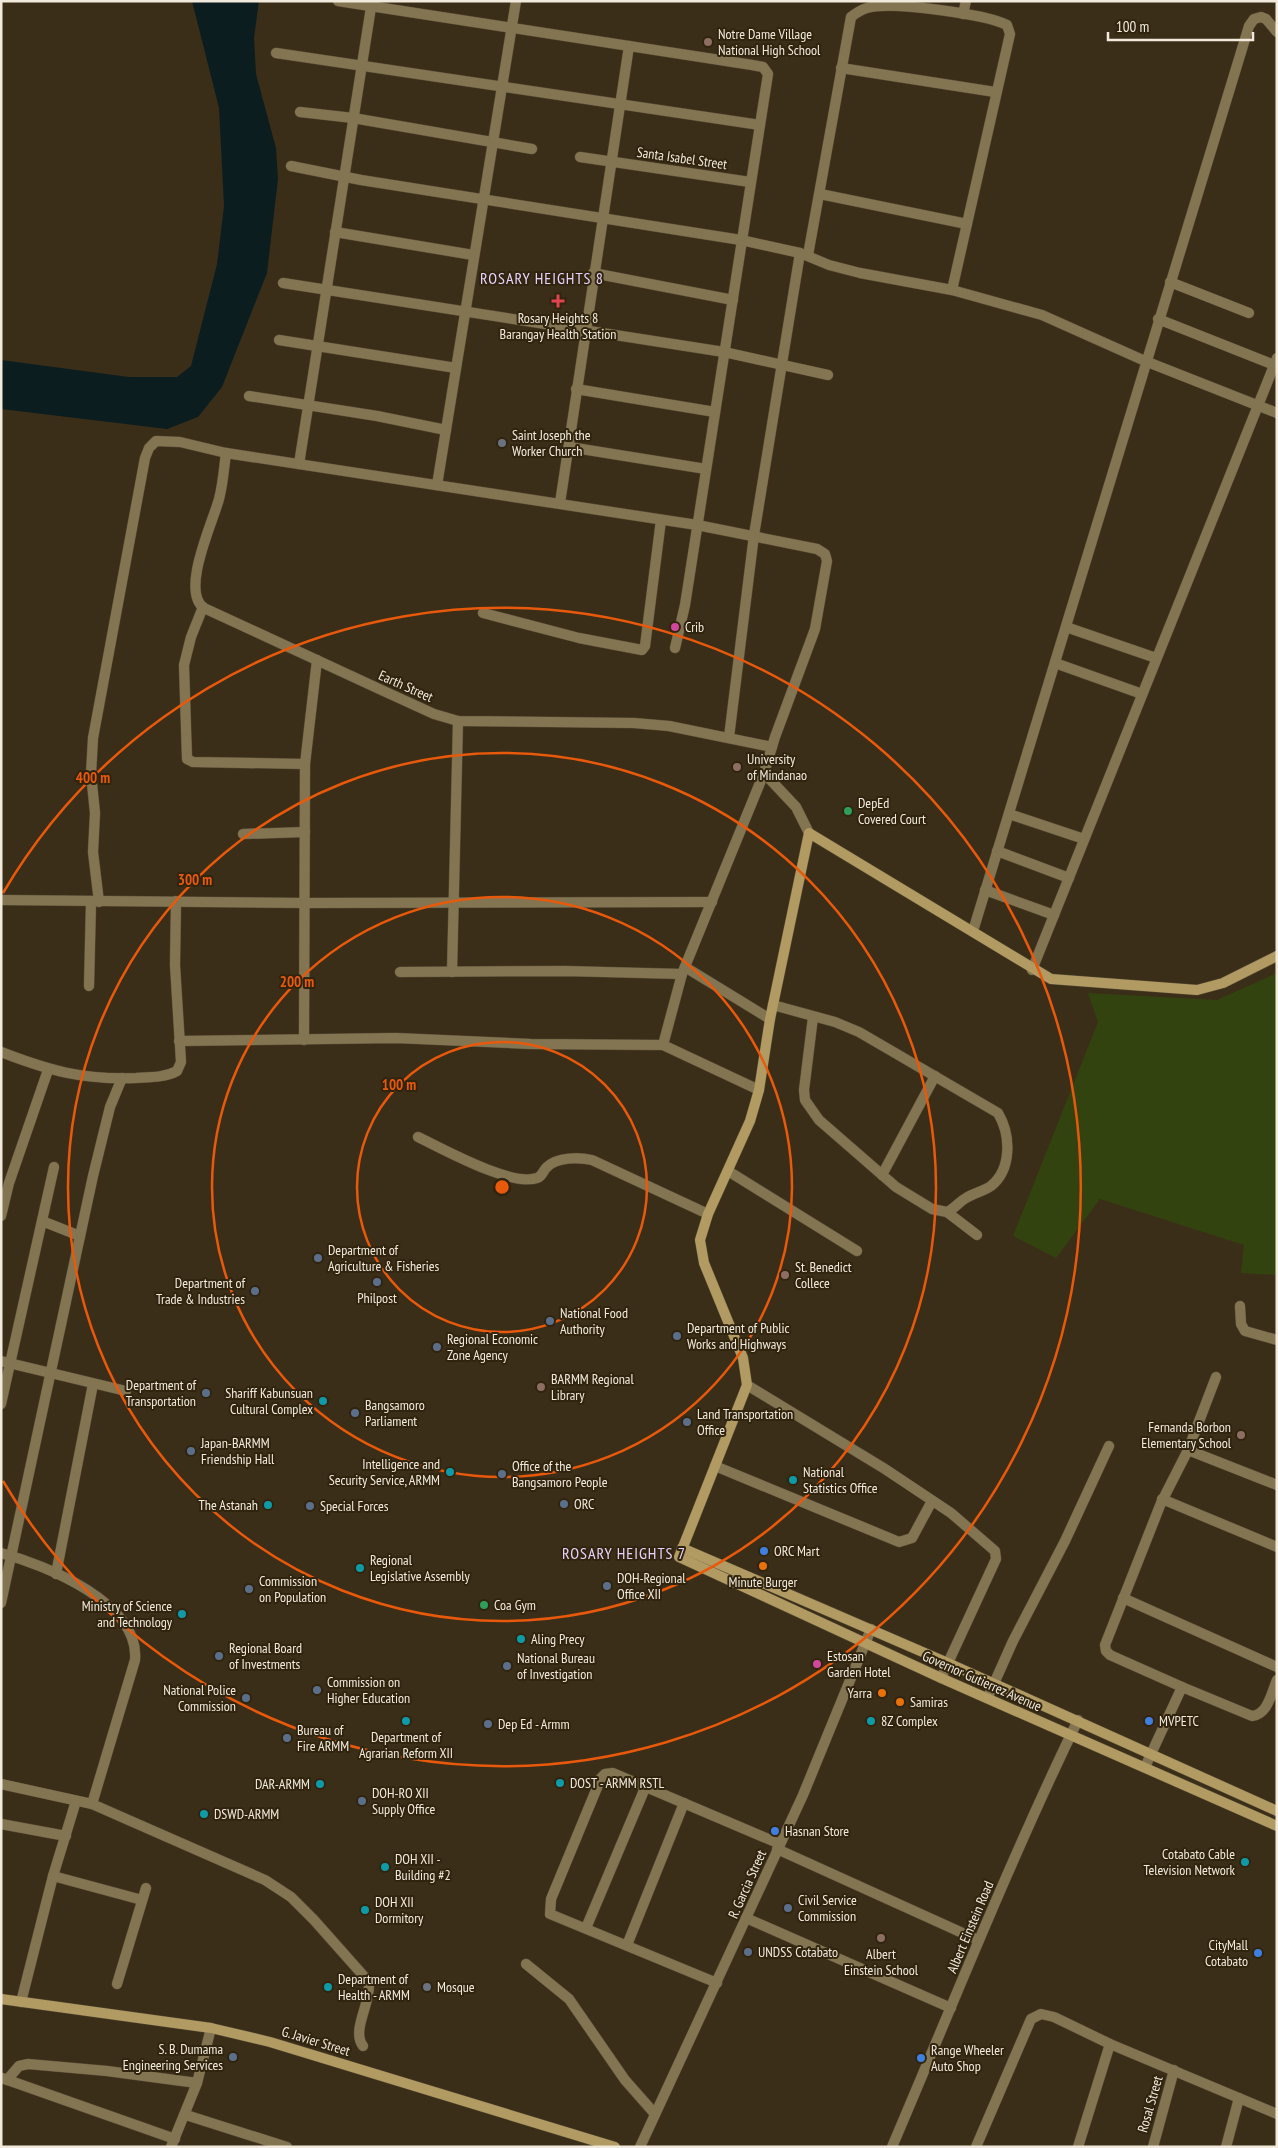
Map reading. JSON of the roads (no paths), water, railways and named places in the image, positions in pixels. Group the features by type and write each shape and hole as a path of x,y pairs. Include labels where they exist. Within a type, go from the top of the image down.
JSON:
{"street":[{"path":"338,1 372,4 763,68 768,76 698,525 676,648"},
{"path":"437,485 466,312 482,198 516,1"},
{"path":"963,14 966,1"},
{"path":"300,464 325,290 372,4"},
{"path":"729,737 754,535 782,363 804,254 820,194 850,18 858,11 890,6 963,14 1000,21 1010,29 952,290"},
{"path":"972,931 1250,23 1261,17 1266,19 1277,32"},
{"path":"560,503 629,46"},
{"path":"276,53 500,88 760,125"},
{"path":"842,68 995,92"},
{"path":"300,112 353,118 532,149"},
{"name":"Santa Isabel Street","path":"580,157 750,182"},
{"path":"291,166 345,177 741,240 804,254 829,265 860,273 952,290 1042,315 1145,361 1277,412"},
{"path":"820,194 967,224"},
{"path":"335,232 473,256"},
{"path":"594,273 733,300"},
{"path":"1170,282 1249,313"},
{"path":"283,283 724,352 782,363 828,375"},
{"path":"1032,970 1275,361 1158,319"},
{"path":"279,340 456,368"},
{"path":"576,389 715,412"},
{"path":"248,396 378,416 446,430"},
{"path":"89,986 95,902 93,852 95,812 91,774 93,738 145,458 153,443 161,440 226,453 698,525 817,549 825,554 827,562 815,629 764,774 684,971 663,1045"},
{"path":"569,447 706,469"},
{"path":"226,453 219,497 200,556 195,595 203,607 190,637 184,665 187,759 193,762 305,764"},
{"path":"483,613 588,640 642,650 645,646 649,623 662,520"},
{"name":"Earth Street","path":"203,607 434,714 458,721 634,723 669,726 772,747"},
{"path":"1066,626 1156,658"},
{"path":"304,1040 305,764 317,660"},
{"path":"1055,663 1142,694"},
{"path":"452,972 458,721"},
{"path":"764,774 796,808 809,833 972,931 1032,970 1051,979 1197,990 1223,984 1277,956"},
{"path":"1009,814 1084,839"},
{"path":"243,834 305,832"},
{"path":"680,1552 747,1386 743,1358 708,1274 700,1251 700,1240 708,1214 750,1121 759,1090 770,1019 809,833"},
{"path":"997,852 1069,878"},
{"path":"985,890 1054,915"},
{"path":"1,900 305,903 712,902"},
{"path":"1,1052 48,1070 86,1077 122,1078 166,1075 177,1071 181,1062 174,965 176,901"},
{"path":"400,972 684,971 770,1019"},
{"path":"773,1005 834,1022 858,1032 994,1110 1002,1123 1007,1150 1005,1166 998,1179 990,1187 962,1201 947,1212"},
{"path":"813,1017 804,1099 819,1120 896,1187 932,1209 947,1212 977,1235"},
{"path":"179,1041 396,1038 532,1044 663,1045 759,1090"},
{"path":"1,1216 9,1183 48,1070"},
{"path":"882,1175 934,1076"},
{"path":"1,1604 13,1556 104,1131 122,1078"},
{"path":"418,1137 468,1161 517,1179 541,1176 547,1167 558,1160 585,1158 708,1214"},
{"path":"1,1404 6,1362 54,1167"},
{"path":"728,1171 857,1251"},
{"path":"42,1221 80,1236"},
{"path":"1240,1306 1241,1324 1245,1331 1277,1340"},
{"path":"6,1362 126,1391"},
{"path":"1216,1377 1188,1450 1162,1499 1106,1642 1106,1651 1110,1655 1252,1716 1260,1715 1265,1710 1277,1680"},
{"path":"56,1574 93,1384"},
{"path":"747,1386 826,1432 932,1501 992,1547 996,1555 941,1678"},
{"path":"988,1697 1013,1641 1064,1541 1109,1446"},
{"path":"1188,1450 1277,1485"},
{"path":"715,1466 901,1542 912,1538 932,1501"},
{"path":"1162,1499 1277,1547"},
{"name":"Governor Gutierrez Avenue","path":"680,1552 871,1629 1152,1753 1277,1811"},
{"name":"Governor Gutierrez Avenue","path":"680,1552 865,1643 941,1678 1145,1766 1277,1826"},
{"path":"1,1553 56,1574 101,1599 125,1627 136,1648 127,1690 92,1804"},
{"path":"1123,1598 1277,1667"},
{"name":"R. Garcia Street","path":"640,2147 803,1795 871,1629"},
{"path":"1145,1766 1182,1687"},
{"name":"Albert Einstein Road","path":"892,2147 978,1940 1078,1720"},
{"path":"717,1983 586,1928 552,1916 548,1910 601,1778 609,1773 624,1777 645,1788 684,1803 978,1940"},
{"path":"1,1784 92,1804 265,1880 292,1897 368,1982 370,1994 358,2034 363,2046"},
{"path":"586,1928 645,1788"},
{"path":"21,2002 53,1876 76,1801"},
{"path":"627,1945 684,1803"},
{"path":"1,1824 66,1836"},
{"path":"53,1876 142,1900"},
{"path":"117,1984 146,1888"},
{"path":"746,1918 951,2008"},
{"path":"526,1964 569,1999 625,2080 655,2114"},
{"name":"G. Javier Street","path":"1,1999 211,2028 280,2045 615,2147"},
{"path":"976,2147 1033,2016 1041,2014 1054,2017 1110,2044 1277,2114"},
{"path":"197,2083 106,2071 28,2064 19,2066 4,2079 173,2143 186,2115 197,2083 211,2028"},
{"path":"1078,2147 1110,2044"},
{"name":"Rosal Street","path":"1153,2147 1174,2070"},
{"path":"1226,2147 1239,2098"},
{"path":"186,2115 286,2147"}],"place":[{"name":"Notre Dame Village National High School","path":"708,42"},
{"name":"Rosary Heights 8 Barangay Health Station","path":"558,301"},
{"name":"Saint Joseph the Worker Church","path":"502,443"},
{"name":"Crib","path":"675,627"},
{"name":"University of Mindanao","path":"737,767"},
{"name":"DepEd Covered Court","path":"848,811"},
{"name":"Department of Agriculture & Fisheries","path":"318,1258"},
{"name":"St. Benedict Collece","path":"785,1275"},
{"name":"Philpost","path":"377,1282"},
{"name":"Department of Trade & Industries","path":"255,1291"},
{"name":"National Food Authority","path":"550,1321"},
{"name":"Department of Public Works and Highways","path":"677,1336"},
{"name":"Regional Economic Zone Agency","path":"437,1347"},
{"name":"BARMM Regional Library","path":"541,1387"},
{"name":"Department of Transportation","path":"206,1393"},
{"name":"Shariff Kabunsuan Cultural Complex","path":"323,1401"},
{"name":"Bangsamoro Parliament","path":"355,1413"},
{"name":"Land Transportation Office","path":"687,1422"},
{"name":"Fernanda Borbon Elementary School","path":"1241,1435"},
{"name":"Japan-BARMM Friendship Hall","path":"191,1451"},
{"name":"Intelligence and Security Service, ARMM","path":"450,1472"},
{"name":"Office of the Bangsamoro People","path":"502,1474"},
{"name":"National Statistics Office","path":"793,1480"},
{"name":"ORC","path":"564,1504"},
{"name":"The Astanah","path":"268,1505"},
{"name":"Special Forces","path":"310,1506"},
{"name":"ORC Mart","path":"764,1551"},
{"name":"Minute Burger","path":"763,1566"},
{"name":"Regional Legislative Assembly","path":"360,1568"},
{"name":"DOH-Regional Office XII","path":"607,1586"},
{"name":"Commission on Population","path":"249,1589"},
{"name":"Coa Gym","path":"484,1605"},
{"name":"Ministry of Science and Technology","path":"182,1614"},
{"name":"Aling Precy","path":"521,1639"},
{"name":"Regional Board of Investments","path":"219,1656"},
{"name":"Estosan Garden Hotel","path":"817,1664"},
{"name":"National Bureau of Investigation","path":"507,1666"},
{"name":"Commission on Higher Education","path":"317,1690"},
{"name":"Yarra","path":"882,1693"},
{"name":"National Police Commission","path":"246,1698"},
{"name":"Samiras","path":"900,1702"},
{"name":"Department of Agrarian Reform XII","path":"406,1721"},
{"name":"8Z Complex","path":"871,1721"},
{"name":"MVPETC","path":"1149,1721"},
{"name":"Dep Ed - Armm","path":"488,1724"},
{"name":"Bureau of Fire ARMM","path":"287,1738"},
{"name":"DOST - ARMM RSTL","path":"560,1783"},
{"name":"DAR-ARMM","path":"320,1784"},
{"name":"DOH-RO XII Supply Office","path":"362,1801"},
{"name":"DSWD-ARMM","path":"204,1814"},
{"name":"Hasnan Store","path":"775,1831"},
{"name":"Cotabato Cable Television Network","path":"1245,1862"},
{"name":"DOH XII - Building #2","path":"385,1867"},
{"name":"Civil Service Commission","path":"788,1908"},
{"name":"DOH XII Dormitory","path":"365,1910"},
{"name":"Albert Einstein School","path":"881,1938"},
{"name":"UNDSS Cotabato","path":"748,1952"},
{"name":"CityMall Cotabato","path":"1258,1953"},
{"name":"Department of Health - ARMM","path":"328,1987"},
{"name":"Mosque","path":"427,1987"},
{"name":"S. B. Dumama Engineering Services","path":"233,2057"},
{"name":"Range Wheeler Auto Shop","path":"921,2058"}],"district":[{"name":"ROSARY HEIGHTS 8","path":"542,278"},
{"name":"ROSARY HEIGHTS 7","path":"624,1553"}]}
